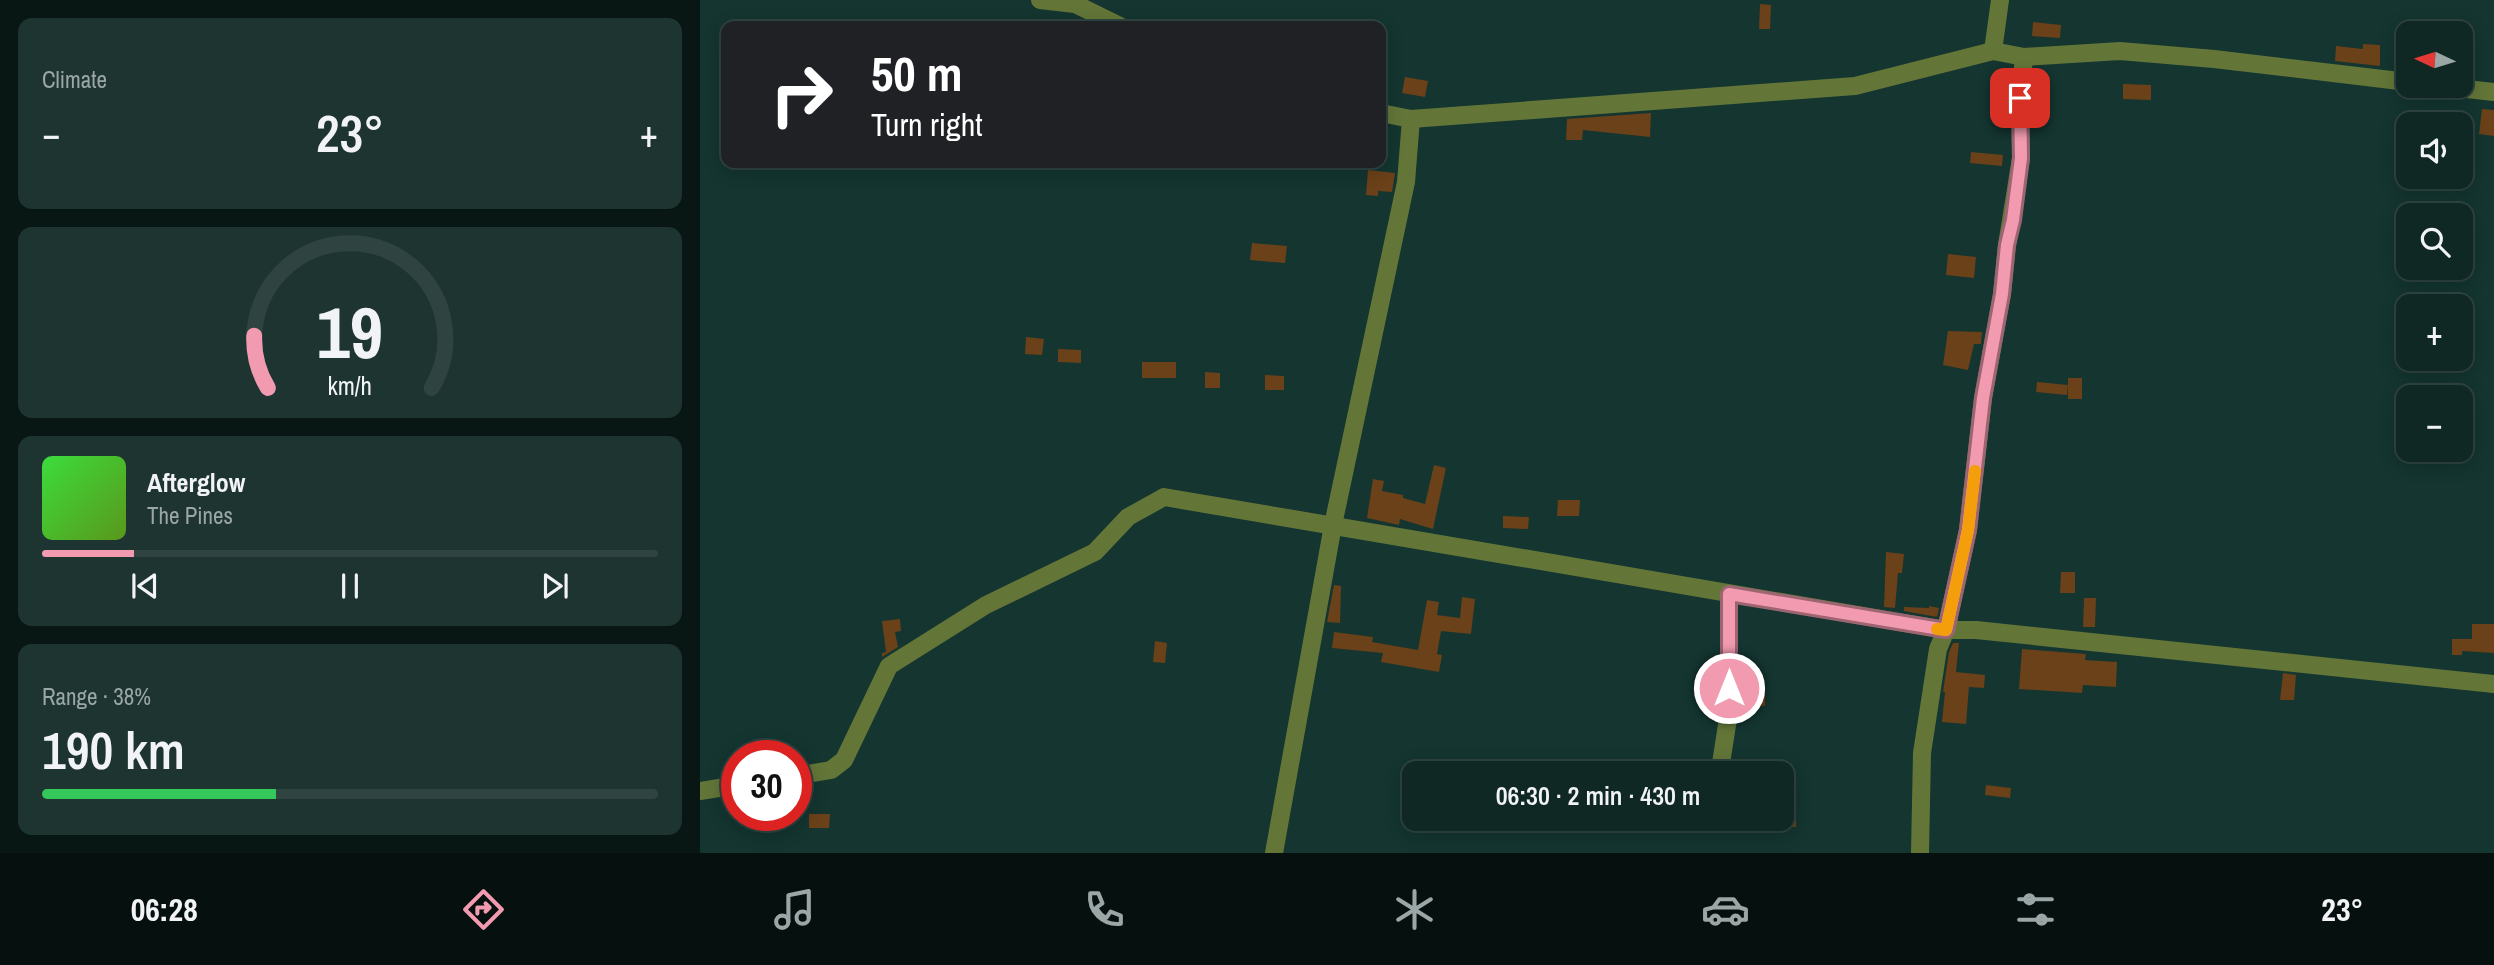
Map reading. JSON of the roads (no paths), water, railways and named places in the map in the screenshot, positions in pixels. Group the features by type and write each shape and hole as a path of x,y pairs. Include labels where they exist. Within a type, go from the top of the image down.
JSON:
{"street":[{"path":"1040,0 1075,4 1111,21"},
{"path":"1993,51 2000,0"},
{"path":"1386,114 1410,119 1855,86 1993,51 2024,57 2120,51 2396,81"},
{"path":"1920,853 1922,753 1938,649 1946,630 1968,530 1983,398 2002,294 2021,158 2020,98 2024,57"},
{"path":"2473,90 2494,92"},
{"path":"1273,853 1333,525 1406,182 1410,119"},
{"path":"812,774 831,771 844,760 889,666 986,605 1095,552 1128,517 1164,497 1946,630 1976,630 2494,684"},
{"path":"1721,761 1729,712 1729,594"},
{"path":"700,791 721,788"}]}
